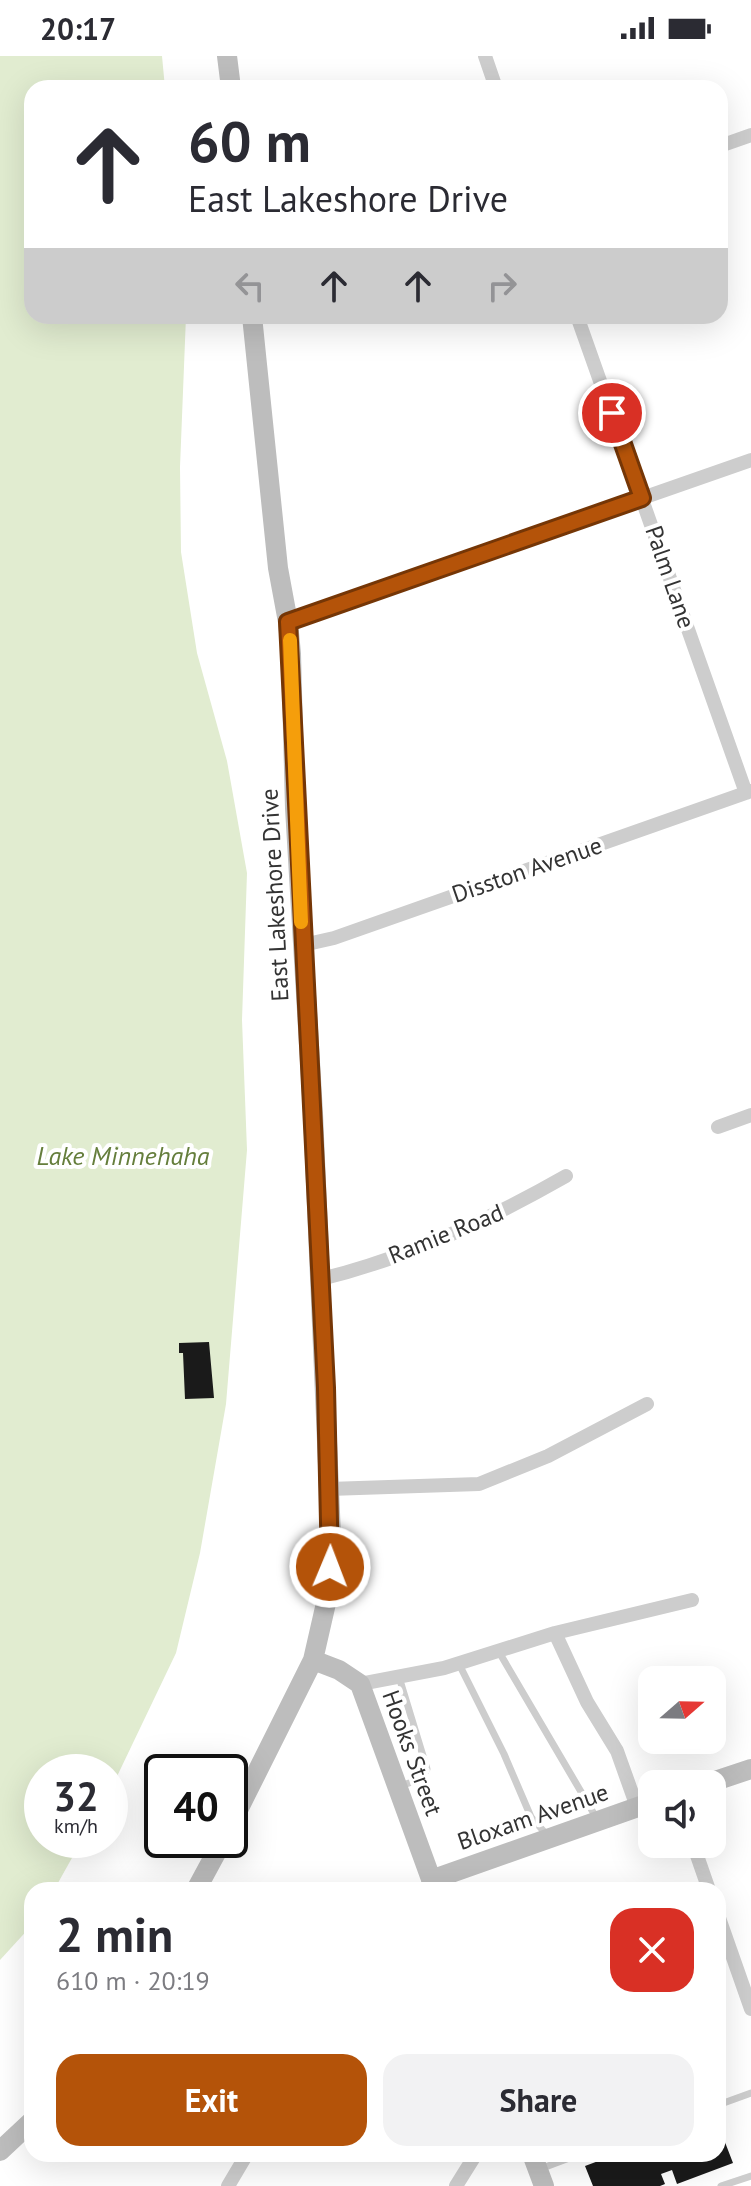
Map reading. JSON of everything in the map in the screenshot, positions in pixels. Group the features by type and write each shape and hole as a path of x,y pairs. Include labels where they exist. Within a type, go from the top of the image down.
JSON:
{"street":[{"path":"227,56 230,80"},
{"path":"485,56 493,80"},
{"path":"728,143 751,135"},
{"name":"East Lakeshore Drive","path":"248,1790 313,1660 329,1590 329,1489 321,1279 288,622 278,568 253,324"},
{"name":"Palm Lane","path":"580,324 748,792"},
{"path":"288,622 751,460"},
{"name":"Disston Avenue","path":"303,945 334,938 748,792"},
{"path":"718,1127 751,1115"},
{"name":"Ramie Road","path":"321,1279 350,1272 475,1225 566,1176"},
{"path":"329,1489 479,1484 548,1456 647,1404"},
{"path":"360,1684 459,1664 555,1633 692,1600"},
{"path":"555,1633 587,1702 638,1793"},
{"name":"Hooks Street","path":"313,1660 339,1670 360,1684 427,1882"},
{"path":"726,1777 751,1769"},
{"name":"Bloxam Avenue","path":"441,1882 550,1838 638,1807"},
{"path":"200,1882 213,1858"},
{"path":"698,1858 706,1882"},
{"path":"726,1938 751,2009"},
{"path":"0,2151 24,2128"},
{"path":"228,2186 242,2162"},
{"path":"456,2186 471,2162"}],"lane":[{"path":"499,1652 598,1821"},
{"path":"459,1664 531,1817 550,1838"},
{"path":"396,1787 421,1779 427,1769 399,1677"},
{"path":"726,2102 751,2093"},
{"path":"538,2170 559,2162"},
{"path":"721,2186 751,2176"}],"water":[{"name":"Lake Minnehaha","path":"0,56 162,56 164,80 24,80 24,324 186,324 180,467 181,552 197,653 227,761 247,873 242,1020 247,1150 226,1404 200,1553 176,1653 128,1754 24,1754 24,1858 72,1858 58,1882 24,1882 24,1934 0,1960"}],"building":[{"path":"209,1342 214,1398 185,1399 183,1353 179,1353 179,1343"},
{"path":"726,2145 733,2163 677,2184 672,2170 661,2174 665,2184 660,2186 593,2186 585,2166 596,2162 726,2162"}],"slow traffic":[{"path":"290,640 301,922"}],"route":[{"path":"330,1567 326,1388 288,622 642,498 612,413"}]}
